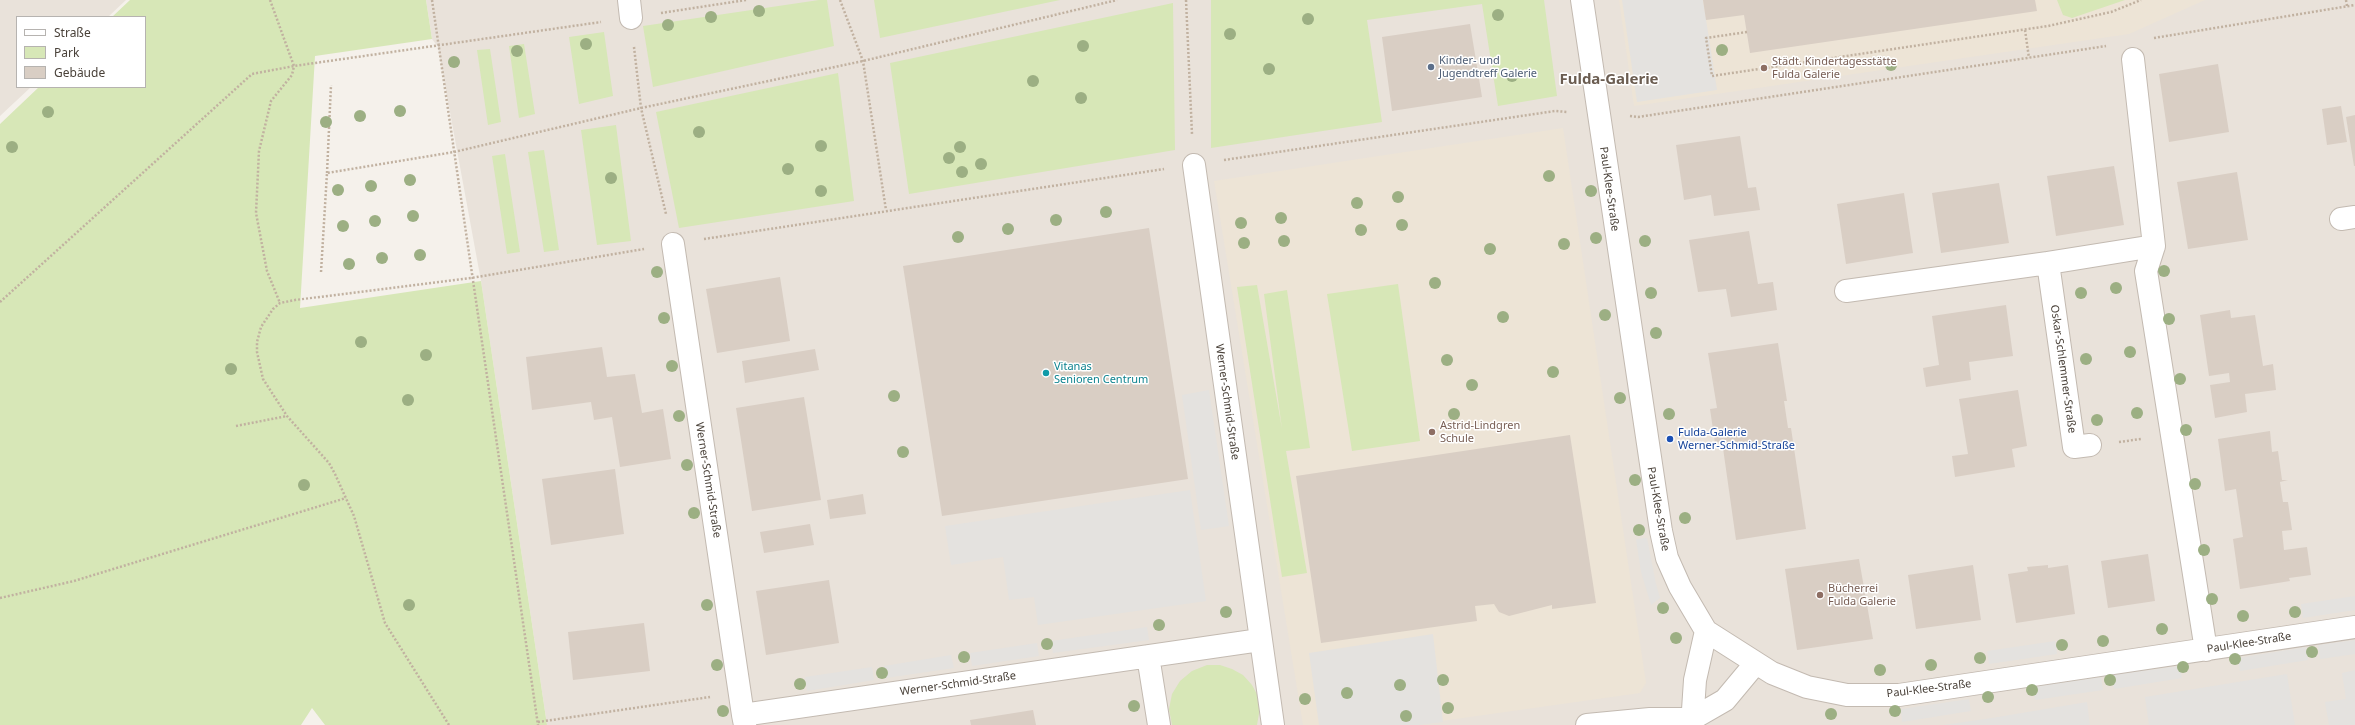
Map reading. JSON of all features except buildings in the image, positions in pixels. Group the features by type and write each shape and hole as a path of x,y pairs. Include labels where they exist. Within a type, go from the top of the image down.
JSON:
{"street":[{"name":"Paul-Klee-Straße","path":"1582,0 1661,531 1667,558 1677,580 1706,631 1755,664 1772,673 1807,687 1847,695 1899,695 2355,627"},
{"path":"2133,59 2154,246 2146,271 2206,650"},
{"name":"Werner-Schmid-Straße","path":"1194,165 1273,725"},
{"name":"Werner-Schmid-Straße","path":"672,244 744,720 1148,656 1260,640"},
{"path":"1846,291 2048,263 2154,246"},
{"name":"Oskar-Schlemmer-Straße","path":"2048,263 2074,447 2090,445"},
{"path":"1692,722 1695,680 1706,631"},
{"path":"1148,656 1159,725"},
{"path":"1587,725 1643,720 1692,722 1725,700 1755,664"}],"path":[{"path":"270,0 294,66 292,75 271,101 259,151 256,214 267,271 280,304"},
{"path":"432,0 471,278 538,723 718,695"},
{"path":"0,302 252,74 294,66 438,47 630,9 746,0"},
{"path":"840,0 863,61 886,210"},
{"path":"327,172 454,152 641,108 863,61 1117,0"},
{"path":"1186,0 1194,165"},
{"path":"1747,32 1706,38 1712,76 2025,30 2111,12 2141,0"},
{"path":"2346,0 2347,6"},
{"path":"2152,39 2355,5"},
{"path":"630,9 641,108 672,244"},
{"path":"2025,30 2029,58"},
{"path":"1624,116 1638,117 2113,45"},
{"path":"321,272 331,85"},
{"path":"449,725 385,623 354,516 329,463 287,416 263,379 257,352 261,327 273,309 280,304 311,297 471,278 886,210 1555,111 1571,112"},
{"path":"236,426 287,416"},
{"path":"2090,445 2173,435"},
{"path":"0,598 74,581 346,498"}],"shaded area":[{"path":"0,0 126,0 109,16 16,16 16,88 30,88 0,116"},
{"path":"426,0 2355,0 2355,725 547,725 481,281 438,47 432,39"},
{"name":"Städt. Kindertagesstätte Fulda Galerie","path":"1619,0 2205,0 2129,34 1634,106"},
{"path":"1622,0 1703,0 1717,90 1637,102"},
{"name":"Astrid-Lindgren Schule","path":"1563,128 1646,683 1640,693 1413,725 1303,725 1214,181"},
{"path":"1209,390 1229,526 1201,530 1182,395"},
{"path":"1190,490 1206,601 1038,625 1034,597 1009,600 1003,557 951,565 945,526"},
{"path":"1647,538 1660,598 1651,605 1641,572 1636,539"},
{"path":"2355,596 2355,610 2303,618 2301,604"},
{"path":"1147,627 1149,640 1053,653 1051,641"},
{"path":"1433,634 1443,722 1419,725 1319,725 1309,653"},
{"path":"2355,640 2355,654 2320,659 2318,645"},
{"path":"2055,641 2057,654 1989,664 1987,651"},
{"path":"1037,643 1039,656 972,666 970,653"},
{"path":"2306,647 2308,660 2240,671 2238,658"},
{"path":"951,655 954,668 886,678 884,666"},
{"path":"2180,666 2182,678 2114,689 2112,675"},
{"path":"872,667 874,680 807,691 805,677"},
{"path":"2355,670 2355,725 2329,725 2325,702 2346,699 2342,673"},
{"path":"2287,674 2295,725 2149,725 2145,697"},
{"path":"2101,677 2103,690 2035,700 2033,687"},
{"path":"1969,699 1971,711 1902,722 1901,709"},
{"path":"2087,702 2090,725 1943,725 1992,718"}],"green space":[{"path":"130,0 426,0 432,39 315,56 300,308 481,281 547,725 325,725 312,708 301,725 0,725 0,124 38,88 146,88 146,16 113,16"},
{"path":"827,0 834,46 653,87 643,26"},
{"path":"874,0 1060,0 880,38"},
{"path":"1211,0 1544,0 1557,96 1498,106 1482,4 1367,20 1382,122 1211,148"},
{"path":"2057,0 2125,0 2072,18 2063,15"},
{"path":"1173,3 1175,150 909,194 890,63"},
{"path":"604,32 613,96 579,104 569,37"},
{"path":"524,44 535,114 519,118 509,46"},
{"path":"490,49 501,122 488,125 477,50"},
{"path":"838,73 854,201 679,228 656,112"},
{"path":"616,125 631,241 597,245 581,130"},
{"path":"544,150 559,250 544,252 528,152"},
{"path":"505,154 520,252 507,254 492,156"},
{"path":"1398,284 1420,441 1352,451 1327,294"},
{"path":"1257,285 1282,429 1264,294 1287,290 1310,448 1286,451 1307,573 1282,577 1237,287"},
{"path":"1207,665 1220,665 1232,669 1243,675 1252,685 1258,696 1260,708 1257,725 1172,725 1169,709 1172,694 1180,681 1192,671"}],"place":[{"name":"Kinder- und Jugendtreff Galerie","path":"1431,67"},
{"name":"Städt. Kindertagesstätte Fulda Galerie","path":"1764,68"},
{"name":"Vitanas Senioren Centrum","path":"1046,373"},
{"name":"Astrid-Lindgren Schule","path":"1432,432"},
{"name":"Fulda-Galerie Werner-Schmid-Straße","path":"1670,439"},
{"name":"Bücherrei Fulda Galerie","path":"1820,595"}],"district":[{"name":"Fulda-Galerie","path":"1609,80"}]}
